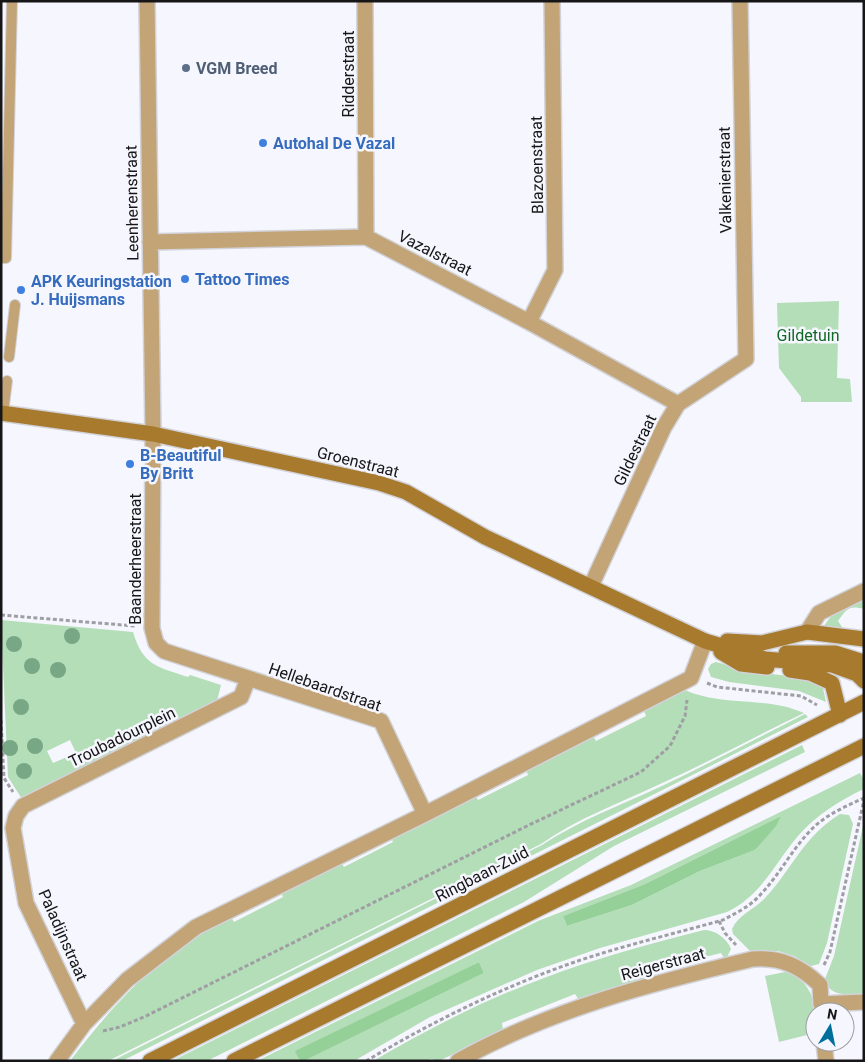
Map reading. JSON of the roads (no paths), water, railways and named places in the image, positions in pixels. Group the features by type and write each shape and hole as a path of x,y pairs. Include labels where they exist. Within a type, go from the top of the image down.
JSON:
{"main road":[{"name":"Groenstraat","path":"2,413 154,434 339,473 406,492 485,537 705,641"},
{"path":"705,641 762,643 807,632 864,639"},
{"path":"705,641 766,659 832,665 857,674 864,681"},
{"path":"705,641 740,664 810,673 832,683 835,716"},
{"path":"766,659 786,653 806,652 834,653 864,662"},
{"name":"Ringbaan-Zuid","path":"150,1061 864,702"},
{"path":"234,1061 864,746"}],"street":[{"name":"Leenherenstraat","path":"147,1 154,434"},
{"name":"Ridderstraat","path":"364,1 366,238"},
{"name":"Blazoenstraat","path":"529,322 556,270 552,1"},
{"name":"Valkenierstraat","path":"740,1 746,358"},
{"name":"Vazalstraat","path":"150,242 366,238 529,322 678,404"},
{"name":"Gildestraat","path":"591,586 664,427 678,404 746,358"},
{"name":"Baanderheerstraat","path":"154,434 152,628 156,643 164,651 248,679"},
{"path":"807,632 820,613 864,591"},
{"path":"57,1061 84,1024 127,980 196,927 425,814 691,678 705,641"},
{"name":"Troubadourplein","path":"13,828 16,816 24,806 241,697 248,679"},
{"name":"Hellebaardstraat","path":"248,679 381,721 425,814"},
{"name":"Paladijnstraat","path":"13,828 26,903 84,1024"},
{"name":"Reigerstraat","path":"458,1061 521,1031 608,997 762,958 786,962 798,967 820,985 821,1002"}],"lane":[{"path":"1,258 6,258 12,1"},
{"path":"9,357 15,305"},
{"path":"2,413 7,381"}],"place":[{"name":"VGM Breed","path":"186,68"},
{"name":"Autohal De Vazal","path":"263,143"},
{"name":"Tattoo Times","path":"185,279"},
{"name":"APK Keuringstation J. Huijsmans","path":"21,290"},
{"name":"B-Beautiful By Britt","path":"130,464"}],"park label":[{"name":"Gildetuin","path":"808,335"}]}
